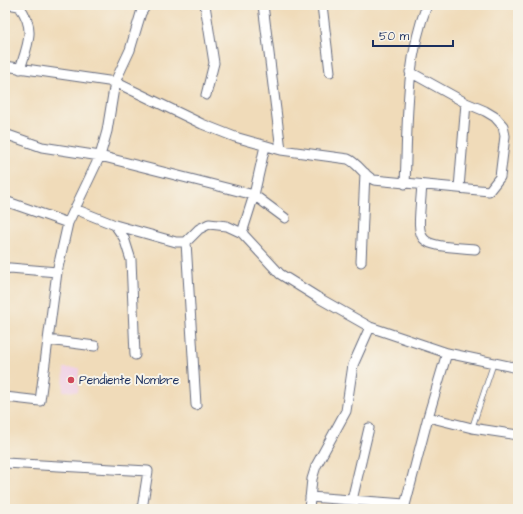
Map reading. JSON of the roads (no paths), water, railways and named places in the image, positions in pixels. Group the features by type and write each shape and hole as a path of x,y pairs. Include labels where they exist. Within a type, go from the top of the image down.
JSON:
{"street":[{"path":"17,5 27,16 30,29 20,69"},
{"path":"205,5 214,63 206,95"},
{"path":"263,5 281,150"},
{"path":"322,5 330,72"},
{"path":"405,184 410,72 422,17 427,5"},
{"path":"5,397 40,401 57,272 68,223 100,156 107,131 115,82 130,50 142,8"},
{"path":"5,66 115,82 202,124 235,137 281,150 348,159 354,162 374,180 405,184 489,190 494,186 500,177 505,136 503,126 495,117 410,72"},
{"path":"459,188 466,103"},
{"path":"5,134 42,147 100,156 254,195 285,218"},
{"path":"242,233 254,195 265,146"},
{"path":"361,262 365,173"},
{"path":"422,185 418,228 420,236 426,242 437,246 475,248"},
{"path":"5,201 68,223"},
{"path":"75,209 114,225 176,242 186,242 199,229 209,224 227,226 242,233 280,274 370,327 447,352 518,368"},
{"path":"114,225 124,238 131,260 135,355"},
{"path":"186,242 196,405"},
{"path":"5,269 10,268 57,272"},
{"path":"309,509 312,479 316,466 346,411 354,365 370,327"},
{"path":"48,340 95,346"},
{"path":"310,497 352,500 404,507 447,352"},
{"path":"428,417 472,428 518,435"},
{"path":"352,500 369,428"},
{"path":"5,463 148,471 142,509"}],"lane":[{"path":"472,428 494,362"}],"place":[{"name":"Pendiente Nombre","path":"71,380"}]}
